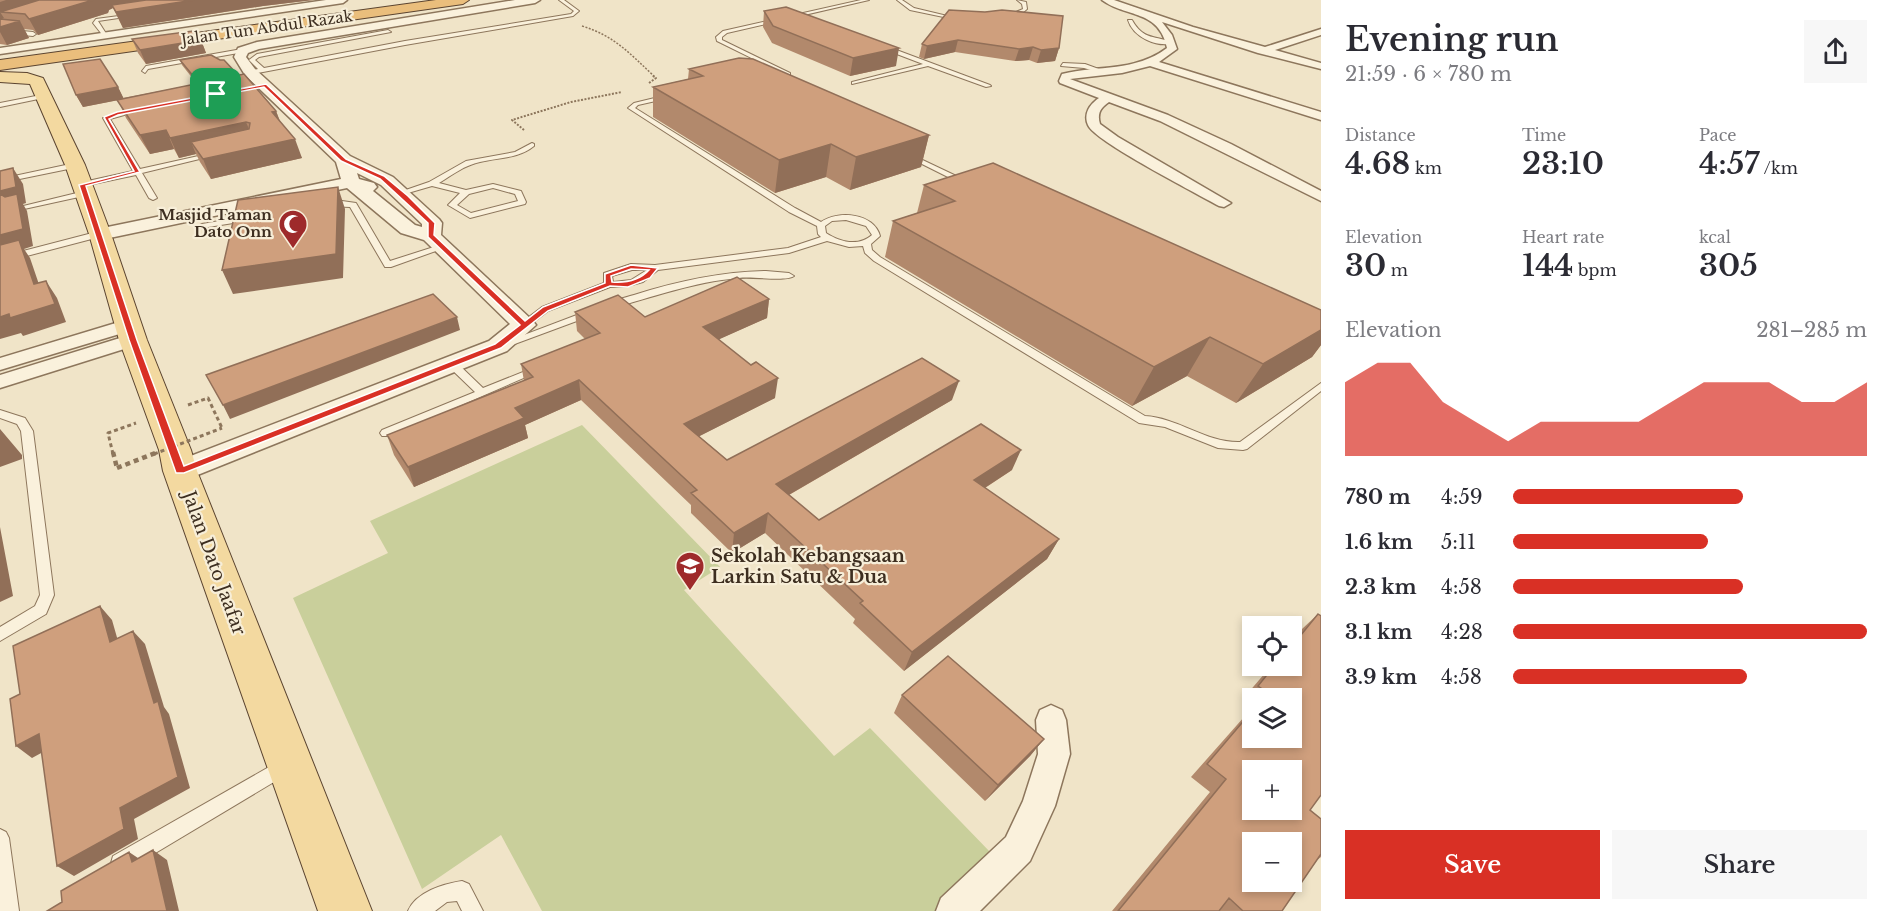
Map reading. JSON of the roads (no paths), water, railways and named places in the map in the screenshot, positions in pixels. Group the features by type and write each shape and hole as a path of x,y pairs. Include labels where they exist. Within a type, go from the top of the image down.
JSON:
{"highway":[{"path":"341,0 355,0"},
{"name":"Jalan Tun Abdul Razak","path":"0,57 422,0"},
{"name":"Jalan Tun Abdul Razak","path":"0,65 463,0"},
{"path":"409,8 435,12 481,8"}],"main road":[{"name":"Jalan Dato Jaafar","path":"0,77 35,79 46,96 81,181 180,471 345,911"}],"street":[{"path":"0,51 341,0"},
{"path":"481,8 535,0"},
{"path":"1106,0 1190,29 1321,66"},
{"path":"435,12 385,28 257,46 242,51 240,57 258,78 344,160 382,178 404,195 432,223 437,242"},
{"path":"1151,17 1165,30 1171,43 1172,49 1164,56 1131,69 1066,76 1064,81 1164,118 1226,147 1321,197"},
{"path":"0,25 10,22"},
{"path":"1165,30 1190,29"},
{"path":"1262,51 1321,32"},
{"path":"1150,63 1321,116"},
{"path":"1108,97 1096,105 1092,117 1094,126 1113,140 1224,203"},
{"path":"180,471 453,365 498,346 524,326 437,242 408,229 351,182 344,160"},
{"path":"100,234 351,182 404,195"},
{"path":"0,364 131,332"},
{"path":"0,382 131,332"},
{"path":"968,906 1018,849 1038,806 1054,754 1051,720"}],"lane":[{"path":"405,43 385,28 257,56 252,60 258,78 405,43 573,15 577,10 561,0"},
{"path":"788,74 720,41 719,37 725,32 867,0"},
{"path":"899,0 912,9 964,19"},
{"path":"1002,18 1023,11 1026,6 1019,0"},
{"path":"96,20 115,11"},
{"path":"96,20 144,14"},
{"path":"794,16 805,20"},
{"path":"96,20 95,23 104,35"},
{"path":"1130,21 1135,32 1144,37 1171,43"},
{"path":"0,31 33,34"},
{"path":"873,44 988,86"},
{"path":"146,70 146,68 161,64 242,51"},
{"path":"854,83 929,64"},
{"path":"1063,65 1085,66 1104,72"},
{"path":"681,94 636,104 631,108 792,210 821,225 838,218 862,221 876,231 873,239 867,242 842,243 822,234 821,225"},
{"path":"0,105 46,96"},
{"path":"147,108 106,118 153,198"},
{"path":"404,195 432,184 470,162 507,156 523,151 532,145"},
{"path":"0,181 81,181 137,172 219,153"},
{"path":"906,154 981,189"},
{"path":"15,209 81,181"},
{"path":"432,184 466,192 493,186 518,193 522,202 470,216 452,205 466,192"},
{"path":"320,206 342,203 353,205 388,265 437,242"},
{"path":"202,226 261,216"},
{"path":"0,260 100,234"},
{"path":"609,284 607,275 631,267 655,268 789,250 826,237"},
{"path":"867,242 868,251 877,259 1143,420 1154,419 1170,423 1232,448 1243,446 1321,386"},
{"path":"524,326 545,309 609,284 625,285 647,276 655,268"},
{"path":"498,346 671,285 728,276 772,274 789,276"},
{"path":"453,365 482,393"},
{"path":"386,433 547,366"},
{"path":"0,414 21,421 27,431 48,595 41,610 0,635"},
{"path":"102,873 289,763"},
{"path":"0,838 9,911"},
{"path":"418,911 444,893 462,891 473,911"}],"place":[{"name":"Masjid Taman Dato Onn","path":"293,250"},
{"name":"Sekolah Kebangsaan Larkin Satu & Dua","path":"690,592"}]}
